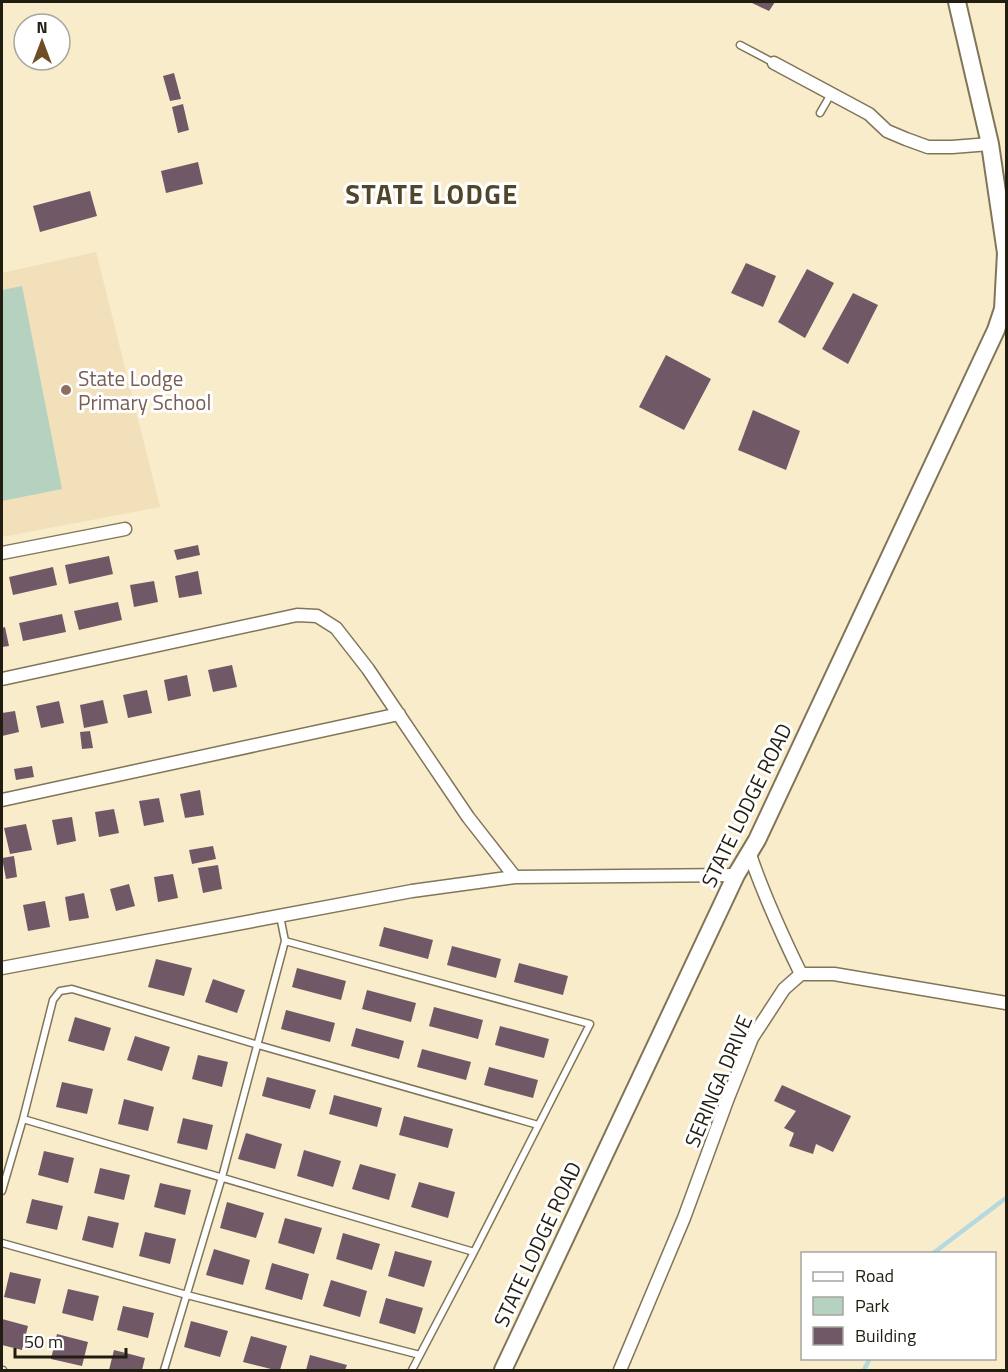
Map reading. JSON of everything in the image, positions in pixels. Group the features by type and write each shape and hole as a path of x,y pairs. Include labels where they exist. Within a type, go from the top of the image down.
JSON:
{"street":[{"name":"STATE LODGE ROAD","path":"502,1371 736,875 757,840 1004,316 1006,253 990,144 957,2"},
{"path":"774,63 868,114 887,131 928,147 990,144"},
{"path":"2,552 125,529"},
{"path":"2,679 297,615 317,616 336,628 368,669 468,817 515,877"},
{"path":"2,800 399,714"},
{"path":"749,852 762,890 801,974 834,974 1006,1003"},
{"path":"2,968 412,891 515,877 736,875"},
{"name":"SERINGA DRIVE","path":"620,1371 684,1218 752,1038 784,989 801,974"}],"lane":[{"path":"740,45 774,63"},
{"path":"820,114 831,94"},
{"path":"164,1371 222,1177 285,941 280,916"},
{"path":"285,941 590,1024 412,1371"},
{"path":"2,1191 53,1000 60,991 72,989 538,1125"},
{"path":"23,1119 474,1251"},
{"path":"2,1243 187,1295 420,1355"}],"shaded area":[{"name":"State Lodge Primary School","path":"96,252 160,507 2,537 2,273"}],"green space":[{"path":"22,286 62,489 2,501 2,290"}],"building":[{"path":"750,2 775,2 769,11"},
{"path":"174,73 181,99 170,101 163,76"},
{"path":"183,104 189,130 178,133 172,107"},
{"path":"198,162 203,184 166,193 161,171"},
{"path":"90,191 97,216 40,232 33,206"},
{"path":"746,263 776,276 763,307 731,293"},
{"path":"807,269 834,283 805,338 778,322"},
{"path":"853,293 878,305 848,364 822,349"},
{"path":"666,355 711,379 684,430 639,407"},
{"path":"753,410 800,431 786,470 738,450"},
{"path":"198,545 200,555 177,560 174,550"},
{"path":"109,556 113,574 69,584 65,565"},
{"path":"53,567 57,585 13,595 9,577"},
{"path":"198,571 202,594 179,598 175,576"},
{"path":"154,581 158,602 134,607 130,585"},
{"path":"118,602 122,620 79,630 74,611"},
{"path":"62,614 66,632 23,641 19,623"},
{"path":"5,627 9,646 2,647 2,628"},
{"path":"232,665 237,687 213,692 208,670"},
{"path":"187,675 191,696 168,701 164,680"},
{"path":"147,690 152,713 128,718 123,695"},
{"path":"103,700 108,723 84,728 80,705"},
{"path":"59,701 64,723 41,728 36,706"},
{"path":"15,711 19,732 2,736 2,713"},
{"path":"90,731 93,748 82,749 80,732"},
{"path":"32,766 34,777 16,780 14,769"},
{"path":"200,790 204,815 185,818 180,794"},
{"path":"159,798 164,822 144,826 139,801"},
{"path":"114,809 119,833 99,837 95,812"},
{"path":"72,817 76,841 57,845 52,820"},
{"path":"26,824 32,850 10,854 4,828"},
{"path":"213,846 216,859 192,864 189,850"},
{"path":"14,856 17,877 6,879 2,858"},
{"path":"218,865 222,889 203,893 198,868"},
{"path":"173,874 178,898 158,902 154,877"},
{"path":"129,884 135,906 116,911 110,889"},
{"path":"84,893 89,918 69,921 65,897"},
{"path":"45,901 50,927 28,931 23,905"},
{"path":"384,927 433,940 428,959 379,946"},
{"path":"452,946 501,959 496,978 447,965"},
{"path":"156,959 192,968 184,996 148,987"},
{"path":"519,963 568,976 563,995 514,982"},
{"path":"297,968 346,981 341,1000 292,987"},
{"path":"213,979 245,990 237,1013 205,1002"},
{"path":"367,990 416,1003 411,1022 362,1009"},
{"path":"434,1007 483,1020 478,1039 429,1026"},
{"path":"286,1010 335,1023 330,1042 281,1029"},
{"path":"75,1017 111,1028 104,1051 68,1041"},
{"path":"500,1026 549,1039 544,1058 495,1045"},
{"path":"356,1028 404,1041 399,1059 351,1046"},
{"path":"135,1036 170,1047 162,1071 127,1060"},
{"path":"422,1049 471,1062 466,1080 417,1067"},
{"path":"198,1055 228,1062 222,1087 192,1079"},
{"path":"489,1067 538,1080 533,1098 484,1085"},
{"path":"267,1077 316,1090 310,1109 262,1096"},
{"path":"62,1082 93,1089 87,1114 56,1107"},
{"path":"782,1085 851,1116 833,1152 816,1144 813,1154 789,1146 794,1133 784,1128 796,1111 774,1101"},
{"path":"334,1095 382,1108 377,1127 329,1114"},
{"path":"124,1099 154,1107 148,1131 118,1124"},
{"path":"404,1116 453,1129 448,1148 399,1135"},
{"path":"183,1118 213,1125 207,1150 177,1143"},
{"path":"246,1133 282,1144 275,1169 238,1159"},
{"path":"304,1150 341,1161 333,1187 297,1176"},
{"path":"44,1151 74,1158 68,1183 38,1175"},
{"path":"360,1164 396,1174 389,1200 352,1189"},
{"path":"100,1168 130,1175 124,1200 94,1193"},
{"path":"419,1182 455,1192 448,1218 411,1207"},
{"path":"160,1183 191,1190 185,1215 154,1207"},
{"path":"32,1199 63,1206 57,1230 26,1223"},
{"path":"227,1202 264,1213 256,1238 220,1228"},
{"path":"88,1216 119,1223 113,1248 82,1240"},
{"path":"285,1218 322,1228 314,1254 278,1243"},
{"path":"145,1232 176,1239 170,1264 139,1256"},
{"path":"343,1233 380,1244 372,1270 336,1259"},
{"path":"214,1249 250,1260 243,1285 206,1275"},
{"path":"395,1251 432,1261 424,1287 388,1276"},
{"path":"272,1263 309,1274 302,1300 265,1289"},
{"path":"10,1272 41,1279 35,1304 4,1297"},
{"path":"331,1280 367,1291 360,1317 323,1306"},
{"path":"68,1289 99,1296 93,1321 62,1313"},
{"path":"386,1298 423,1308 415,1334 379,1323"},
{"path":"123,1306 154,1313 148,1338 117,1330"},
{"path":"2,1319 28,1326 22,1350 2,1345"},
{"path":"191,1321 228,1331 220,1357 184,1347"},
{"path":"57,1334 88,1342 82,1366 51,1359"},
{"path":"251,1336 287,1346 280,1370 243,1362"},
{"path":"114,1350 145,1358 142,1370 109,1370"},
{"path":"310,1355 347,1365 345,1370 306,1370"}],"waterway":[{"path":"935,1252 1006,1198"},
{"path":"864,1370 869,1360"}],"place":[{"name":"State Lodge Primary School","path":"66,390"}],"district":[{"name":"STATE LODGE","path":"432,193"}]}
